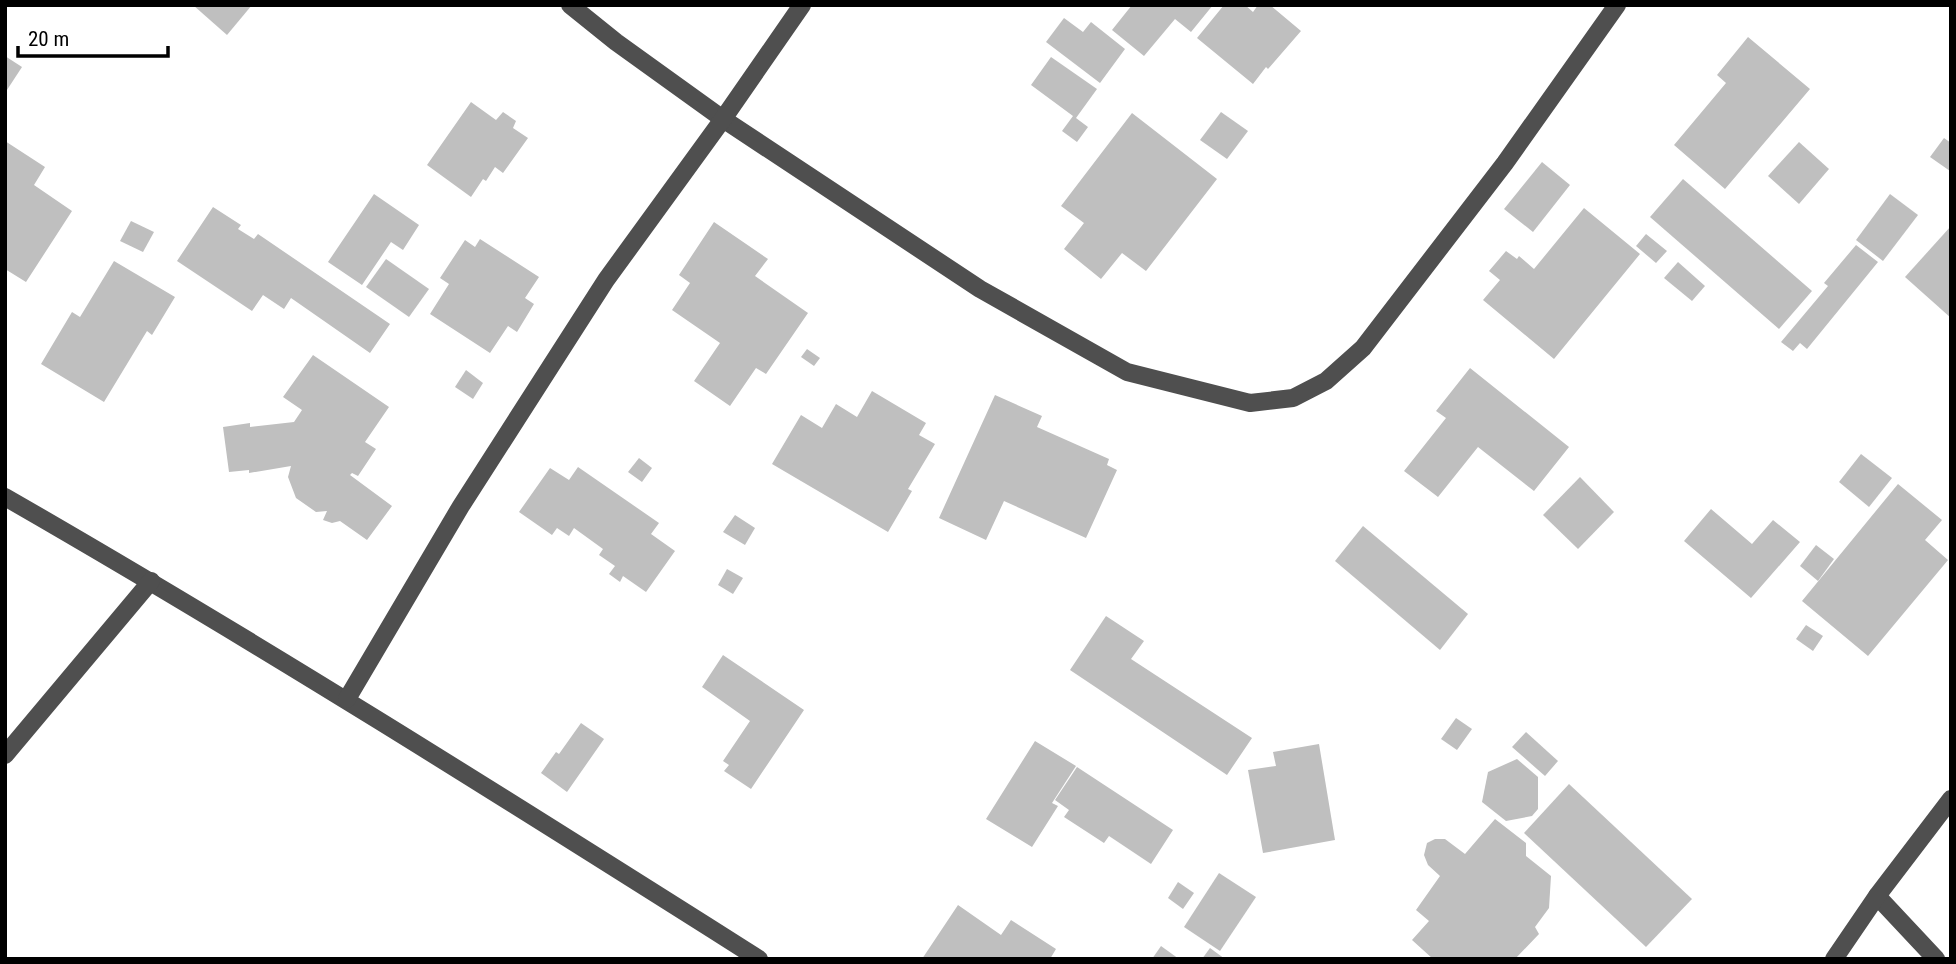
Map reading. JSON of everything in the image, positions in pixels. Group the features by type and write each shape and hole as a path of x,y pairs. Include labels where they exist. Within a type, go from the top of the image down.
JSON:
{"street":[{"path":"570,5 615,42 723,119 981,289 1127,372 1250,403 1293,398 1326,381 1363,348 1505,163 1616,5"},
{"path":"347,699 461,506 606,280 802,5"},
{"path":"5,497 347,699 759,959"},
{"path":"5,755 151,581"},
{"path":"1834,959 1877,896 1951,799"},
{"path":"1877,896 1936,959"}],"building":[{"path":"193,5 252,5 227,35"},
{"path":"1132,5 1213,5 1191,32 1175,19 1144,56 1112,30"},
{"path":"1224,5 1245,5 1253,12 1258,5 1270,5 1301,31 1253,84 1197,38"},
{"path":"1064,18 1083,32 1091,22 1125,49 1100,83 1046,42"},
{"path":"1748,37 1810,89 1725,189 1674,145 1726,83 1717,75"},
{"path":"5,56 22,67 5,93"},
{"path":"1051,57 1097,89 1076,118 1088,127 1077,142 1062,131 1073,116 1031,85"},
{"path":"471,102 496,120 503,112 516,121 513,128 528,138 503,173 495,167 471,197 427,165"},
{"path":"1221,112 1248,131 1227,159 1200,140"},
{"path":"1132,113 1217,179 1146,271 1122,253 1101,279 1064,249 1084,223 1061,206"},
{"path":"1944,138 1951,143 1950,171 1930,157"},
{"path":"5,141 45,167 34,185 72,211 26,282 5,269"},
{"path":"1799,142 1829,169 1799,204 1768,176"},
{"path":"1542,162 1570,185 1533,232 1504,209"},
{"path":"1683,179 1812,291 1779,329 1650,217"},
{"path":"374,194 419,225 403,250 391,242 362,285 328,262"},
{"path":"1890,194 1918,215 1883,261 1856,240"},
{"path":"213,207 241,225 238,229 254,239 258,234 390,324 370,353 291,298 284,309 263,295 252,311 177,261"},
{"path":"1584,208 1640,254 1554,359 1483,300 1500,280 1489,271 1506,251 1517,259 1519,256 1534,269"},
{"path":"131,221 154,232 143,252 120,241"},
{"path":"714,222 768,259 755,276 808,313 766,374 756,368 730,406 694,381 720,343 672,310 690,283 679,275"},
{"path":"1951,226 1951,318 1905,277"},
{"path":"1646,234 1667,251 1656,263 1636,246"},
{"path":"480,239 539,277 525,298 534,304 517,332 508,326 490,353 430,314 449,284 440,278 465,240 475,247"},
{"path":"1856,245 1878,262 1807,349 1800,343 1793,351 1781,342 1828,286 1824,283"},
{"path":"386,259 429,289 409,317 366,287"},
{"path":"114,261 175,297 152,335 147,331 104,402 41,364 72,312 80,317"},
{"path":"1678,262 1705,286 1692,301 1664,278"},
{"path":"807,349 820,358 814,366 801,357"},
{"path":"313,355 389,407 365,442 376,449 358,476 352,473 350,475 392,506 367,540 340,521 332,523 323,520 327,511 316,512 296,498 288,477 291,466 249,473 249,470 229,472 223,427 294,422 302,410 283,397"},
{"path":"1470,368 1569,447 1534,491 1478,447 1438,497 1404,471 1446,418 1436,411"},
{"path":"466,370 483,383 473,399 455,387"},
{"path":"872,391 926,423 919,435 935,444 908,489 912,491 888,532 772,464 801,415 822,428 836,404 857,417"},
{"path":"995,395 1042,416 1037,427 1109,459 1107,465 1117,470 1086,538 1004,501 986,540 939,518"},
{"path":"1861,454 1892,478 1869,507 1839,482"},
{"path":"639,458 652,468 642,482 628,472"},
{"path":"578,467 659,523 651,534 675,551 646,592 623,576 620,582 609,574 615,566 599,555 603,549 574,528 569,536 557,528 552,535 519,512 550,468 569,480"},
{"path":"1580,477 1614,512 1578,549 1543,515"},
{"path":"1898,484 1942,520 1925,540 1948,560 1868,656 1802,601"},
{"path":"1711,509 1752,544 1773,520 1800,542 1751,598 1684,541"},
{"path":"735,515 755,528 745,545 723,532"},
{"path":"1363,526 1468,614 1440,650 1335,561"},
{"path":"1816,545 1834,559 1818,581 1800,566"},
{"path":"727,569 743,578 733,594 718,585"},
{"path":"1106,616 1144,641 1131,659 1252,738 1227,775 1070,670"},
{"path":"1806,625 1823,636 1813,651 1796,639"},
{"path":"723,655 804,710 751,789 724,771 729,765 723,761 750,721 702,687"},
{"path":"1456,718 1472,729 1457,750 1441,739"},
{"path":"581,723 604,739 567,792 541,773 556,752 559,754"},
{"path":"1526,732 1558,761 1545,776 1512,747"},
{"path":"1035,741 1076,766 1052,803 1058,806 1032,847 986,819"},
{"path":"1319,744 1335,840 1263,853 1248,770 1276,766 1273,752"},
{"path":"1517,759 1538,777 1538,809 1532,816 1506,821 1482,802 1488,772"},
{"path":"1077,767 1173,830 1151,864 1109,836 1104,843 1064,817 1069,810 1055,800"},
{"path":"1569,784 1692,899 1646,947 1524,833"},
{"path":"1495,819 1526,843 1526,856 1551,876 1549,908 1535,927 1539,934 1515,959 1433,959 1412,940 1429,921 1416,910 1440,876 1428,865 1424,855 1427,843 1435,839 1445,839 1465,854"},
{"path":"1219,873 1256,897 1220,951 1184,927"},
{"path":"1178,882 1194,893 1183,909 1168,898"},
{"path":"958,905 1001,935 1011,920 1056,949 1050,959 922,959"},
{"path":"1161,946 1179,959 1152,959"},
{"path":"1210,948 1225,959 1202,959"}]}
